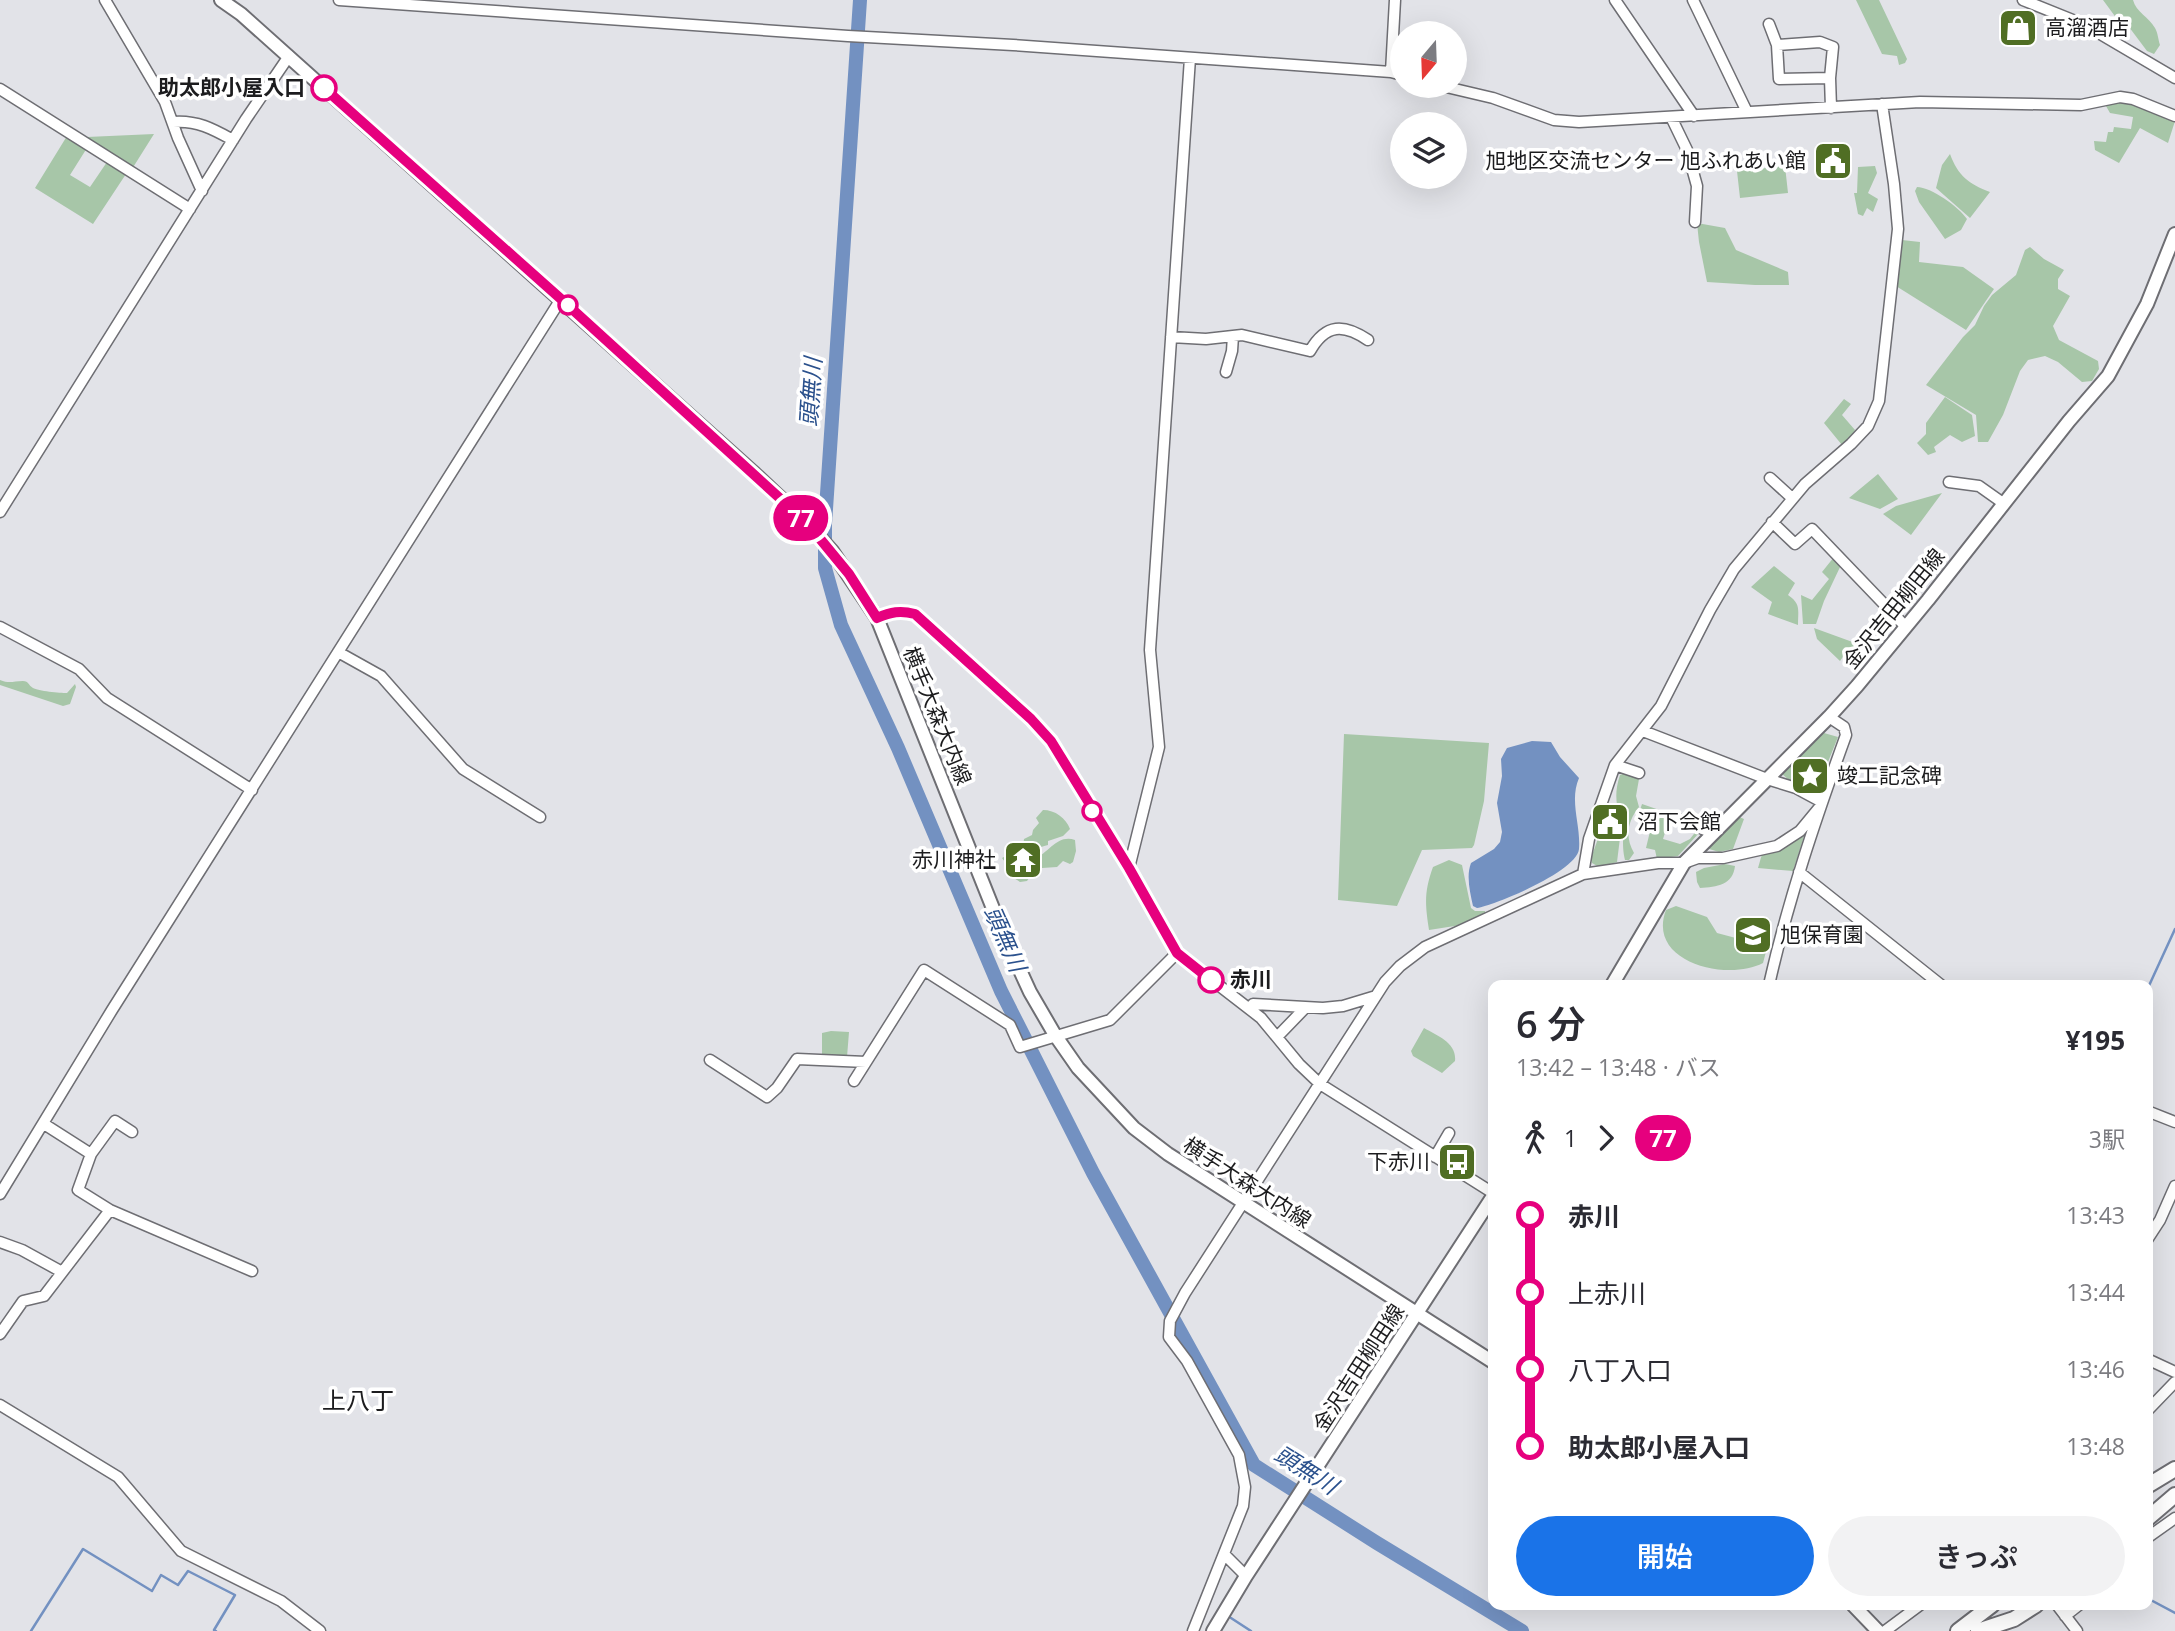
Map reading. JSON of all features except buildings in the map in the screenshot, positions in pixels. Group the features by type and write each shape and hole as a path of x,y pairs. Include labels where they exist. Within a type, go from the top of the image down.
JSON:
{"highway":[{"path":"2153,1483 2175,1469"},
{"path":"2153,1486 2175,1480"},
{"path":"2153,1514 2175,1495"},
{"path":"2153,1515 2175,1504"},
{"path":"1958,1631 1985,1610"},
{"path":"1978,1631 2014,1619 2028,1610"}],"main road":[{"name":"横手大森大内線","path":"221,0 289,55 561,299 807,523 832,551 877,618 1002,931 1030,992 1078,1068 1134,1128 1168,1154 1488,1359"},
{"name":"金沢吉田柳田線","path":"1615,980 1684,863 1829,717 1906,627 2003,503 2108,376 2147,304 2175,234"},
{"name":"金沢吉田柳田線","path":"1213,1631 1488,1202"},
{"path":"1858,1610 1878,1631"}],"street":[{"path":"105,0 165,102 202,191"},
{"path":"339,0 1390,74"},
{"path":"1395,0 1395,21"},
{"path":"1615,0 1694,116"},
{"path":"1693,0 1747,112"},
{"path":"2023,0 2085,25 2175,78"},
{"path":"1769,24 1777,45 1779,79 1830,78"},
{"path":"1777,45 1820,42 1833,47 1831,108"},
{"path":"0,512 289,55"},
{"path":"1129,868 1159,747 1150,650 1190,58"},
{"path":"0,89 190,209"},
{"path":"1467,92 1555,120 1579,122 1882,104 2081,105 2120,97 2133,99 2175,116"},
{"path":"1583,874 1589,839 1615,765 1643,731 1672,687 1710,610 1734,569 1792,498 1868,426 1879,401 1898,229 1882,104"},
{"path":"1671,117 1687,150 1697,186 1695,222"},
{"path":"173,122 185,121 209,126 233,140"},
{"path":"0,1194 112,1010 561,299"},
{"path":"1171,337 1206,339 1242,335 1310,351 1317,339 1331,330 1345,328 1368,340"},
{"path":"1226,372 1233,336"},
{"path":"1770,478 1792,498"},
{"path":"1950,482 1979,486 2003,503"},
{"path":"1772,522 1795,544 1812,529 1906,627"},
{"path":"877,618 891,612 915,614 1031,719 1051,741 1129,868 1177,953 1250,1008 1298,1064 1320,1084 1488,1191"},
{"path":"0,626 79,669 107,698 252,790"},
{"path":"338,652 381,676 463,769 540,817"},
{"path":"1770,980 1784,919 1820,805 1846,735 1844,727 1829,717"},
{"path":"1643,731 1796,788 1820,805"},
{"path":"1615,765 1639,773"},
{"path":"1193,1631 1243,1506 1245,1487 1239,1455 1186,1361 1169,1337 1170,1321 1185,1293 1385,982 1400,966 1425,947 1583,874 1658,863 1684,863 1698,858 1723,858 1777,846 1800,831 1820,805"},
{"path":"1673,817 1713,833"},
{"path":"1799,872 1935,980"},
{"path":"854,1081 924,970 1010,1025 1026,1045 1110,1020 1177,953"},
{"path":"1250,1008 1253,1004 1305,1008 1343,1006 1376,996"},
{"path":"1277,1037 1305,1008"},
{"path":"710,1060 767,1097 777,1088 797,1059 866,1062"},
{"path":"2153,1113 2175,1122"},
{"path":"132,1132 115,1121 91,1154 78,1190 110,1210 252,1271"},
{"path":"44,1124 91,1154"},
{"path":"1435,1157 1449,1133"},
{"path":"2153,1231 2175,1186"},
{"path":"0,1334 23,1301 44,1296 110,1210"},
{"path":"0,1242 22,1250 62,1272"},
{"path":"2153,1362 2175,1372"},
{"path":"2153,1405 2175,1382"},
{"path":"0,1405 118,1477 181,1551 281,1601 320,1631"},
{"path":"2153,1534 2175,1518"},
{"path":"1225,1555 1246,1576"},
{"path":"1885,1631 1913,1610"},
{"path":"2061,1610 2077,1631"},
{"path":"2065,1616 2073,1610"}],"green space":[{"path":"1856,0 1879,0 1907,59 1905,63 1899,65 1897,56 1882,54"},
{"path":"2103,0 2133,0 2156,30 2160,45 2154,54 2147,51"},
{"path":"2117,102 2128,103 2175,121 2168,143 2140,128 2119,163 2095,150 2094,141 2106,142 2108,132 2113,132 2114,127 2131,129 2133,117 2110,113 2106,106"},
{"path":"154,134 132,169 84,139 87,137"},
{"path":"67,136 87,148 70,175 90,187 107,162 126,174 93,224 35,188"},
{"path":"1950,154 1965,178 1990,192 1970,218 1936,188 1942,165"},
{"path":"1785,166 1788,193 1740,198 1737,171"},
{"path":"1875,166 1877,173 1868,193 1878,199 1873,212 1867,208 1863,216 1858,214 1854,193 1857,193 1858,167"},
{"path":"1917,187 1937,194 1958,209 1967,219 1961,230 1945,239 1919,202 1915,191"},
{"path":"1697,223 1725,228 1736,250 1788,272 1789,285 1707,282"},
{"path":"1902,240 1920,242 1919,262 1963,267 1994,289 1966,330 1896,286"},
{"path":"2030,247 2064,270 2058,279 2058,289 2070,296 2053,326 2059,340 2098,361 2099,369 2092,381 2082,382 2058,362 2045,356 2028,360 2020,371 2003,415 1988,442 1978,442 1976,415 1926,385 1975,325 1992,295 2016,275 2025,250"},
{"path":"1945,397 1972,415 1975,436 1962,442 1950,435 1934,447 1936,452 1928,455 1917,443 1926,434 1926,423"},
{"path":"1844,399 1851,404 1842,415 1855,430 1842,445 1824,423"},
{"path":"1878,474 1898,499 1880,509 1849,498"},
{"path":"1942,493 1911,535 1883,514 1896,506"},
{"path":"1834,557 1841,565 1816,624 1803,624 1801,595 1812,600 1829,579 1822,572"},
{"path":"1774,566 1795,583 1788,595 1797,604 1798,625 1768,614 1772,602 1751,587"},
{"path":"1814,628 1862,645 1857,655 1847,651 1840,661 1817,639"},
{"path":"0,680 25,681 36,689 54,692 67,693 75,684 76,687 70,704 63,706 0,685"},
{"path":"1824,733 1838,737 1816,792 1782,774"},
{"path":"1344,734 1489,743 1484,801 1474,845 1472,848 1422,850 1397,906 1338,900"},
{"path":"1625,773 1639,779 1636,796 1639,807 1629,830 1629,841 1634,853 1629,860 1624,857 1616,800 1620,775"},
{"path":"1642,804 1671,814 1663,839 1680,844 1690,839 1697,830 1699,833 1678,856 1657,859 1655,850 1646,848 1653,819 1639,813"},
{"path":"1043,810 1060,815 1070,829 1063,836 1048,841 1048,845 1018,857 1015,864 1019,867 1033,865 1035,859 1064,839 1075,840 1073,862 1070,864 1063,861 1057,867 1042,868 1027,881 1020,882 1011,876 1011,870 1002,858 1023,847 1024,839 1032,835 1039,823 1036,818"},
{"path":"1737,816 1744,819 1733,849 1719,852 1706,848"},
{"path":"1603,825 1621,830 1617,862 1599,867 1592,863 1591,858"},
{"path":"1804,836 1793,871 1758,868 1762,854"},
{"path":"1449,860 1462,865 1471,908 1485,911 1485,914 1461,925 1429,930 1426,898 1430,876 1433,867"},
{"path":"1725,864 1735,866 1728,881 1718,886 1700,888 1696,872"},
{"path":"1676,906 1707,917 1717,933 1747,941 1758,936 1767,918 1770,919 1772,929 1763,963 1730,970 1711,968 1678,955 1668,943 1663,928 1666,910"},
{"path":"1424,1028 1446,1041 1453,1049 1455,1061 1442,1073 1413,1056 1411,1051"},
{"path":"849,1032 847,1057 822,1057 822,1033"}],"water":[{"path":"1532,741 1551,742 1560,757 1579,778 1575,804 1579,849 1575,858 1551,876 1502,900 1477,908 1473,906 1471,895 1470,868 1471,863 1494,849 1500,842 1502,832 1497,803 1502,776 1501,759 1507,748"}],"waterway":[{"name":"頭無川","path":"860,0 825,524 825,568 841,625 898,748 1001,991 1093,1173 1254,1465 1522,1631"},
{"path":"2152,980 2175,929"},
{"path":"31,1631 83,1549 152,1591 161,1575 178,1585 188,1571 235,1595 214,1630 216,1631"},
{"path":"2153,1601 2175,1613"},
{"path":"1231,1618 1251,1631"}],"bus line":[{"name":"77","path":"324,88 807,523 849,574 877,618 891,612 915,614 1031,719 1051,741 1129,868 1177,953 1211,980"}],"place":[{"name":"高溜酒店","path":"2018,28"},
{"name":"助太郎小屋入口","path":"324,88"},
{"name":"旭地区交流センター 旭ふれあい館","path":"1833,161"},
{"name":"竣工記念碑","path":"1810,776"},
{"name":"沼下会館","path":"1610,822"},
{"name":"赤川神社","path":"1023,860"},
{"name":"旭保育園","path":"1753,935"},
{"name":"赤川","path":"1211,980"},
{"name":"下赤川","path":"1457,1162"}],"district":[{"name":"上八丁","path":"358,1401"}]}
